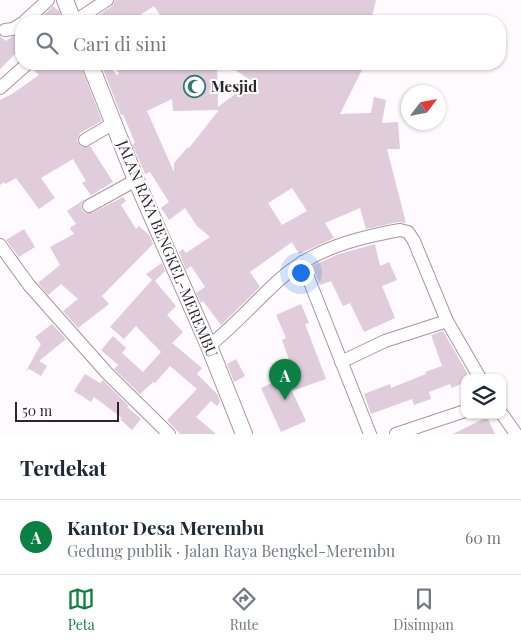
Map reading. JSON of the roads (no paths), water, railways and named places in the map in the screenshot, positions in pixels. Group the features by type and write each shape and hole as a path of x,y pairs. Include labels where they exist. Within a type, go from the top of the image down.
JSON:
{"street":[{"path":"31,15 48,0"},
{"path":"65,0 71,15"},
{"path":"83,15 107,0"},
{"path":"5,30 15,28"},
{"path":"0,88 20,70"},
{"name":"JALAN RAYA BENGKEL-MEREMBU","path":"92,70 136,180 209,346 244,434"},
{"path":"85,140 114,124"},
{"path":"89,206 136,180"},
{"path":"209,346 223,335 279,280 302,262 352,240 400,230 408,232 414,241 447,321 478,374"},
{"path":"0,245 29,285 101,366 169,434"},
{"path":"302,262 370,434"},
{"path":"342,362 386,341 447,321"},
{"path":"396,434 461,412"},
{"path":"506,419 516,434"}],"place":[{"name":"Mesjid","path":"195,87"},
{"name":"Kantor Desa Merembu","path":"285,400"}]}
